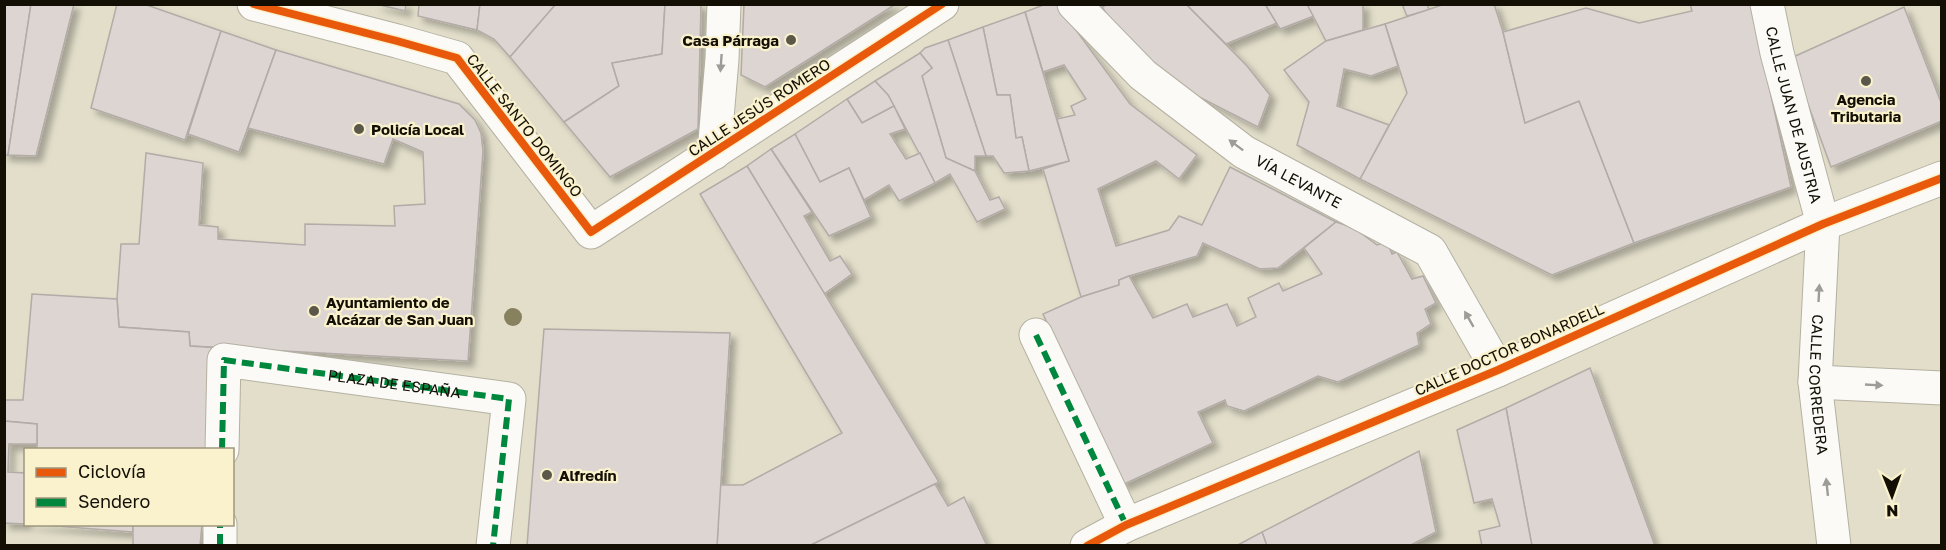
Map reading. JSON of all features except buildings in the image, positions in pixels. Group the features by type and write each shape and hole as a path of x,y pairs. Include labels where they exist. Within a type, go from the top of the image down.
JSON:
{"street":[{"name":"CALLE SANTO DOMINGO","path":"254,4 457,58 591,232"},
{"path":"714,153 724,4"},
{"name":"CALLE JESÚS ROMERO","path":"591,232 942,4"},
{"name":"VÍA LEVANTE","path":"1074,4 1143,75 1244,152 1430,251 1498,370"},
{"name":"CALLE JUAN DE AUSTRIA","path":"1767,4 1777,53 1822,224"},
{"name":"CALLE DOCTOR BONARDELL","path":"1087,546 1126,525 1498,370 1822,224 1941,178"},
{"name":"CALLE CORREDERA","path":"1822,224 1815,382 1834,546"},
{"path":"1036,335 1126,525"},
{"name":"PLAZA DE ESPAÑA","path":"222,448 224,360 509,399 493,546"},
{"path":"1815,382 1941,388"},
{"path":"220,526 220,546"}],"marked path":[{"path":"1036,335 1126,525"},
{"path":"222,448 224,360 509,399 493,546"},
{"path":"220,526 220,546"}],"cycle path":[{"path":"254,4 457,58 591,232 942,4"},
{"path":"1087,546 1126,525 1498,370 1823,224 1942,178"}],"place":[{"name":"Casa Párraga","path":"791,40"},
{"name":"Agencia Tributaria","path":"1866,81"},
{"name":"Policía Local","path":"359,129"},
{"name":"Ayuntamiento de Alcázar de San Juan","path":"314,311"},
{"name":"Alfredín","path":"547,475"}]}
